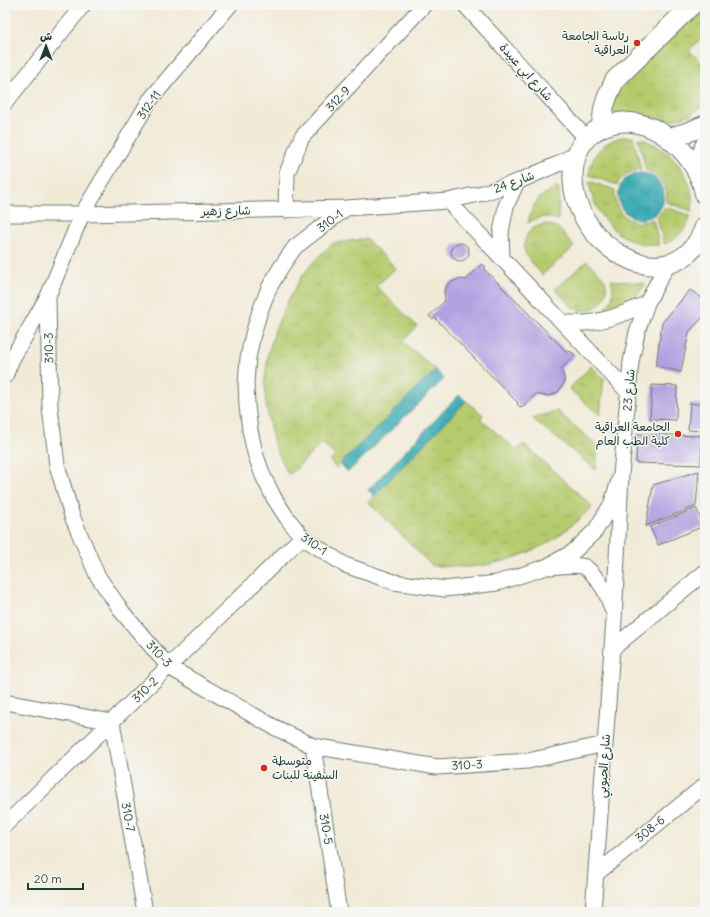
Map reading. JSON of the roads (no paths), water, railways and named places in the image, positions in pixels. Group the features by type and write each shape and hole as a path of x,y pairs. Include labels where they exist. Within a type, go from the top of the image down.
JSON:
{"street":[{"path":"5,103 83,5"},
{"name":"312-11","path":"82,214 150,100 230,5"},
{"name":"312-9","path":"286,210 287,173 302,138 424,5"},
{"name":"شارع ابي عبيدة","path":"465,5 588,140"},
{"path":"692,5 615,80 573,170 575,197 582,214 592,230 604,244 627,258 644,264 657,265 669,263 690,252 698,242 704,229"},
{"path":"588,140 617,123 635,123 652,129 668,138 688,157 697,173 705,195"},
{"path":"668,138 705,125"},
{"name":"شارع 24","path":"448,201 483,193 517,182 558,164 588,140"},
{"path":"697,173 705,145"},
{"path":"502,258 501,232 506,206 517,182"},
{"path":"448,201 629,393"},
{"name":"شارع زهير","path":"5,214 286,210 346,208 448,201"},
{"name":"310-1","path":"346,208 295,247 281,267 269,288 260,311 248,358 246,382 247,406 250,430 256,453 263,476 274,498 302,537 345,565 394,582 446,589 497,583 546,567 573,552 595,531 611,505 621,475"},
{"name":"310-3","path":"82,214 48,296 50,408 57,465 72,516 97,575 123,613 168,667 272,726 313,746 437,767 528,761 605,744"},
{"name":"شارع 23","path":"614,620 621,475 631,362 637,332 647,303 669,263"},
{"path":"5,376 12,359 48,296"},
{"path":"563,323 585,323 606,319 647,303"},
{"name":"310-2","path":"5,825 302,537"},
{"path":"546,567 571,565 586,567 603,586 610,600 614,620"},
{"path":"612,649 705,572"},
{"name":"شارع الحبوبي","path":"593,912 614,620"},
{"path":"5,702 112,722"},
{"name":"310-7","path":"112,722 144,912"},
{"name":"310-5","path":"313,746 339,912"},
{"name":"308-6","path":"596,874 705,785"}],"water":[{"path":"641,173 654,177 660,183 664,196 660,209 654,215 641,219 628,215 622,209 618,196 622,183 628,177"},
{"path":"436,370 444,379 348,472 340,464"},
{"path":"459,395 466,401 374,496 368,490"}],"place":[{"name":"رئاسة الجامعة العراقية","path":"637,43"},
{"name":"الجامعة العراقية كلية الطب العام","path":"678,434"},
{"name":"متوسطة السفينة للبنات","path":"264,768"}]}
